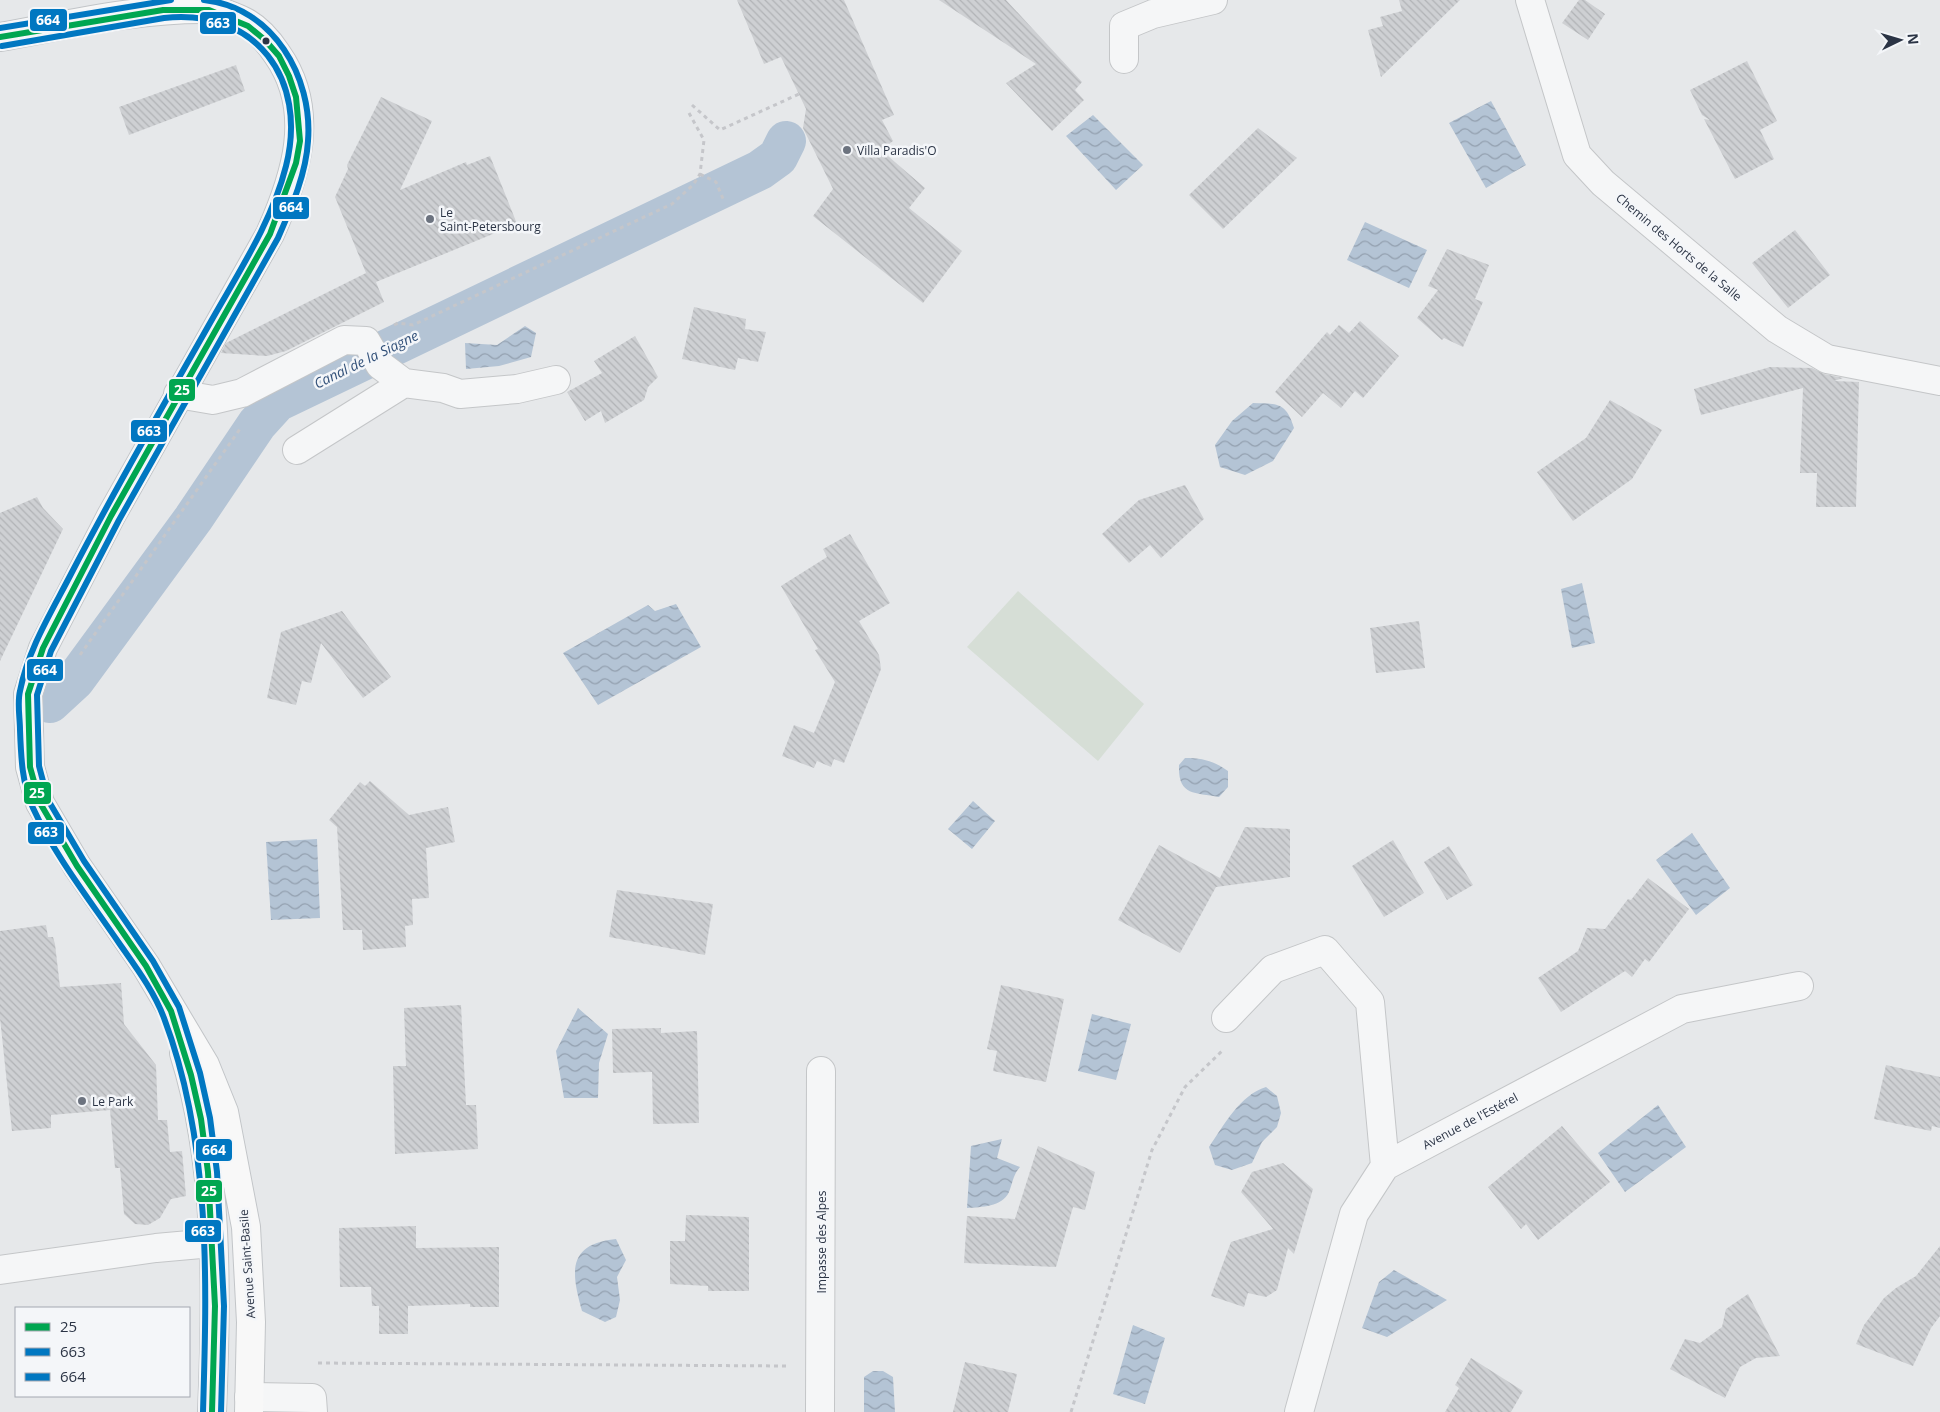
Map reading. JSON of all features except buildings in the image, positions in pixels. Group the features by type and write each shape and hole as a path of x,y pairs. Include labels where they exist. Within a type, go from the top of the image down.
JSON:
{"main road":[{"name":"Avenue Saint-Basile","path":"0,37 142,13 179,9 200,3 245,22 268,40 286,67 296,91 300,130 297,162 285,200 274,226 111,516 44,648 28,694 30,767 40,803 77,866 146,966 171,1011 205,1065 224,1112 246,1227 251,1322 249,1404"},
{"name":"Avenue Saint-Basile","path":"171,1011 191,1075 201,1119 208,1172 214,1306 212,1412"}],"street":[{"path":"1124,59 1124,26 1153,14 1212,0"},
{"name":"Chemin des Horts de la Salle","path":"1530,0 1577,155 1603,183 1777,329 1827,359 1940,380"},
{"path":"178,394 213,400 242,393 344,340 372,350 404,383 443,388 460,394 516,389 556,380"},
{"path":"297,450 404,383"},
{"path":"1226,1018 1273,969 1326,950 1370,1002 1385,1166"},
{"name":"Avenue de l'Estérel","path":"1299,1412 1354,1214 1385,1166 1682,1009 1799,986"},
{"name":"Impasse des Alpes","path":"820,1412 821,1071"},
{"path":"0,1270 156,1248 212,1243"},
{"path":"249,1404 312,1398 313,1412"}],"path":[{"path":"692,105 720,130 798,94"},
{"path":"372,350 398,323 414,326 672,204 693,185 700,174 704,140 689,113"},
{"path":"700,174 716,182 724,201"},
{"path":"76,659 241,427"},
{"path":"1071,1412 1152,1150 1185,1087 1222,1050 1226,1018"},
{"path":"313,1363 820,1366"}],"shaded area":[{"path":"1018,591 1144,704 1098,761 967,647"}],"water":[{"path":"1491,101 1526,165 1486,188 1449,123"},
{"path":"1093,115 1143,165 1116,190 1066,136"},
{"path":"1365,222 1427,250 1409,288 1347,260"},
{"path":"525,326 536,333 531,357 499,366 466,369 465,343 497,345"},
{"path":"1253,403 1280,406 1288,413 1294,428 1273,461 1245,475 1220,467 1215,445 1232,421"},
{"path":"1582,583 1595,643 1572,648 1561,589"},
{"path":"676,604 701,647 598,705 563,653 648,605 655,611"},
{"path":"1185,758 1208,761 1228,771 1228,787 1219,797 1189,791 1181,782 1179,775 1179,765"},
{"path":"973,801 995,821 972,849 948,829"},
{"path":"1692,833 1730,888 1696,915 1656,860"},
{"path":"317,839 320,918 271,920 266,842"},
{"path":"578,1008 608,1034 599,1063 598,1098 564,1098 556,1051"},
{"path":"1092,1014 1131,1024 1116,1080 1078,1071"},
{"path":"1266,1087 1277,1096 1281,1113 1277,1127 1262,1142 1252,1163 1232,1170 1215,1165 1209,1147 1240,1104 1257,1091"},
{"path":"1658,1105 1686,1147 1625,1192 1598,1153"},
{"path":"1002,1139 997,1158 1020,1167 1014,1176 1009,1192 1006,1197 996,1203 967,1208 971,1146"},
{"path":"616,1239 626,1260 617,1277 620,1300 616,1317 605,1322 582,1311 576,1284 576,1262 588,1247 600,1242"},
{"path":"1394,1270 1447,1300 1387,1337 1362,1328 1379,1282"},
{"path":"1133,1325 1165,1338 1145,1404 1113,1394"},
{"path":"873,1371 883,1371 893,1377 895,1412 864,1412 864,1377"}],"waterway":[{"name":"Canal de la Siagne","path":"50,703 75,680 193,519 257,424 277,402 760,170 778,157 786,141"}],"transit line":[{"name":"664","path":"0,28 171,0"},
{"name":"664","path":"204,0 228,5 250,16 269,31 284,49 304,93 308,117 307,154 297,191 278,238 119,520 51,651 37,695 39,766 48,800 84,861 153,961 179,1007 200,1073 210,1118 217,1172 224,1306 221,1412"},
{"name":"25","path":"0,37 163,10 209,10 248,26 265,40 279,56 289,76 296,97 300,141 296,163 270,234 111,516 43,648 28,694 30,767 40,803 77,866 146,966 171,1011 191,1075 201,1119 208,1172 215,1306 212,1412"},
{"name":"663","path":"2,46 164,18 197,18 225,25 249,37 268,56 281,78 289,105 291,134 286,166 280,187 263,227 243,266 122,479 49,616 29,660 19,700 23,770 29,799 51,843 84,894 150,988 164,1018 179,1065 190,1113 203,1212 205,1262 203,1412"}],"place":[{"name":"Villa Paradis'O","path":"847,150"},
{"name":"Le Saint-Petersbourg","path":"430,219"},
{"name":"Le Park","path":"82,1101"}]}
